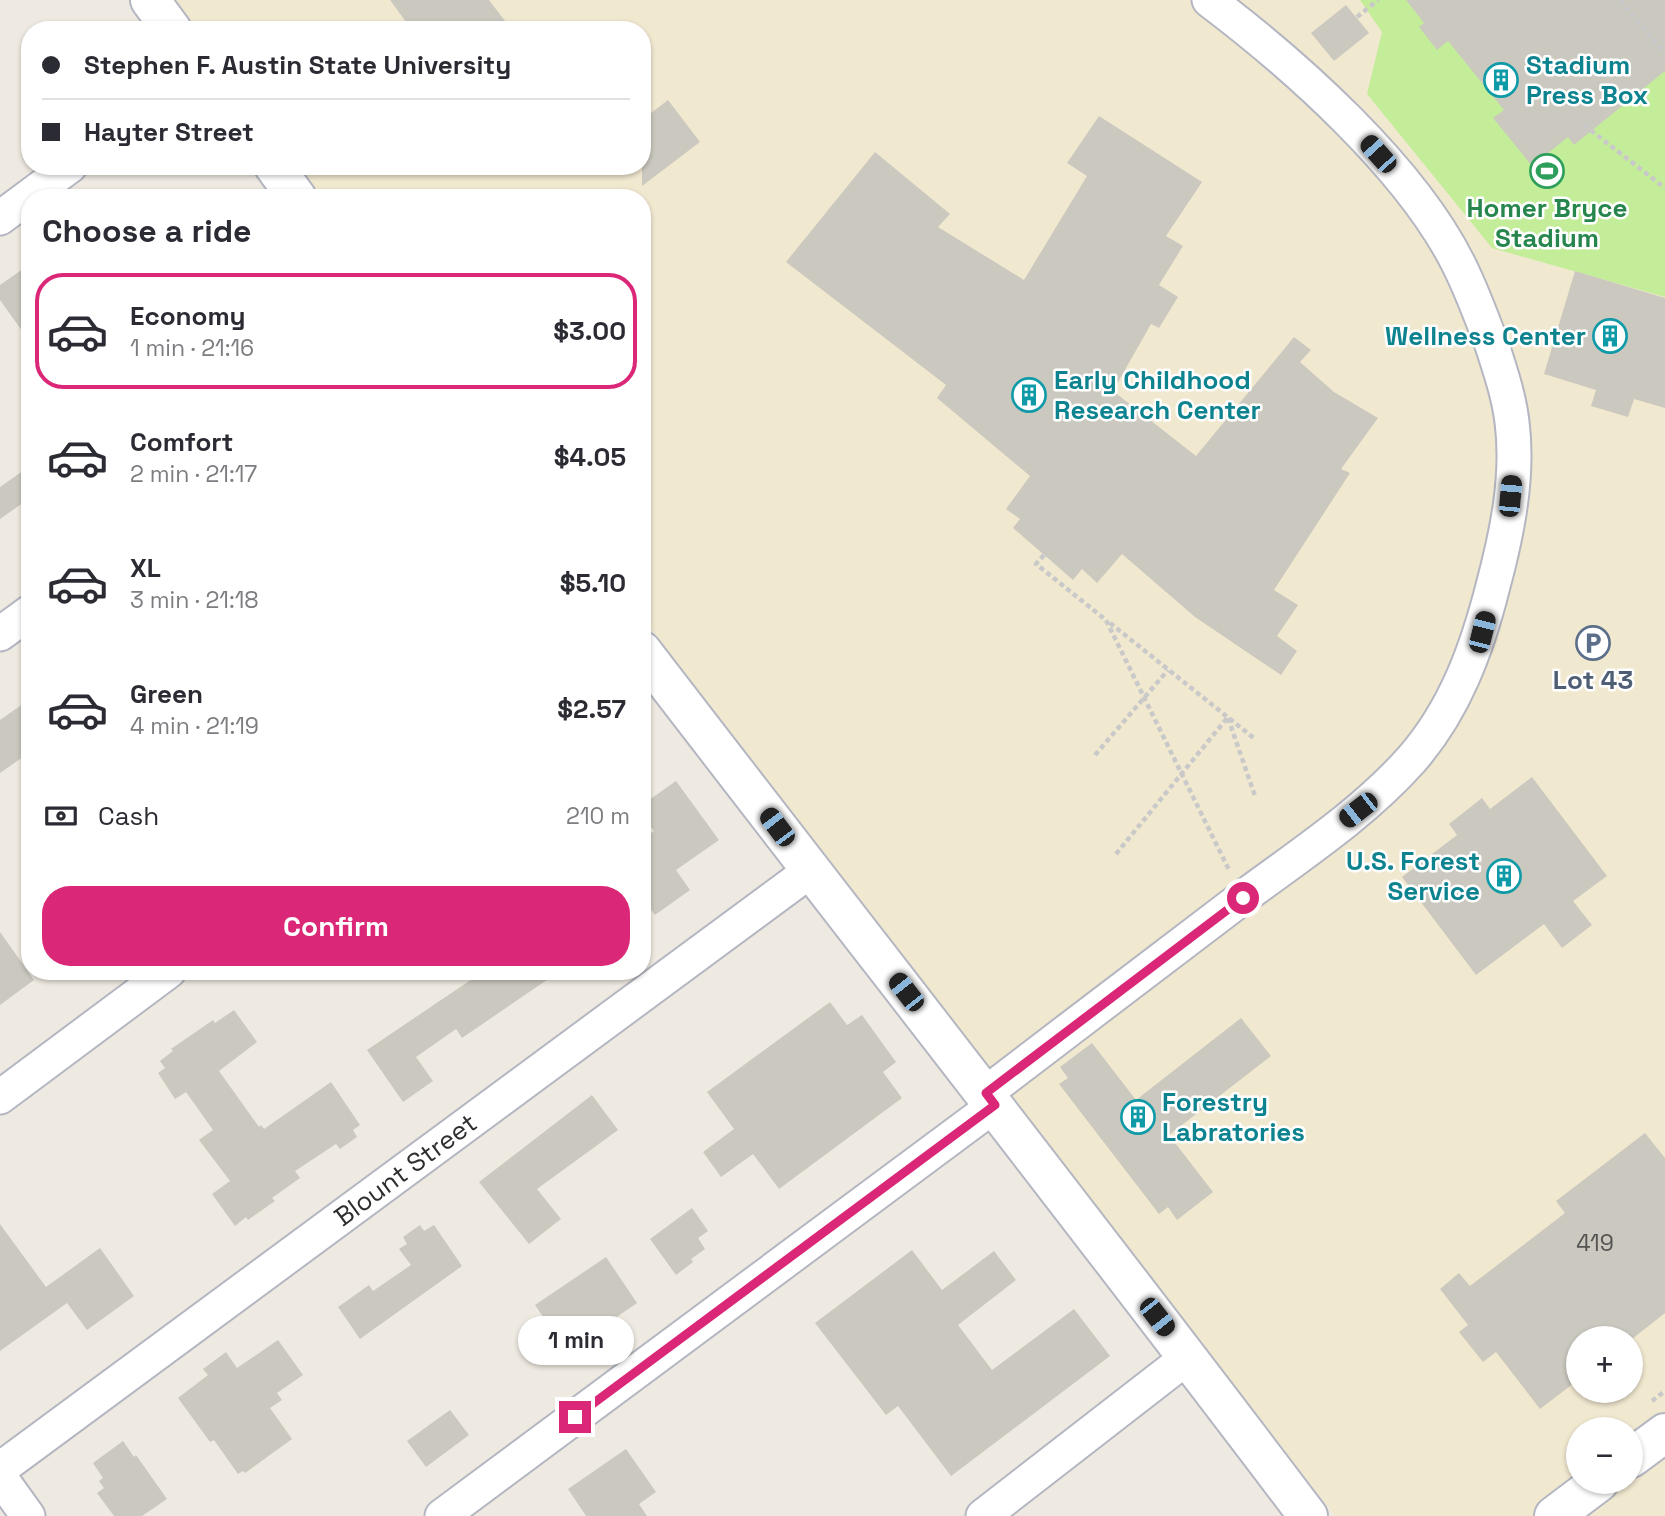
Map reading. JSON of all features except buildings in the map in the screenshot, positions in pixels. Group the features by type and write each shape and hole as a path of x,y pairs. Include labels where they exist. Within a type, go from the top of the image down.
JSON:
{"street":[{"path":"150,0 165,21"},
{"path":"442,1516 990,1099 1376,796 1414,757 1443,715 1466,672 1478,642 1499,566 1509,511 1513,442 1507,397 1487,331 1458,263 1440,232 1396,174 1320,94 1254,35 1209,0"},
{"path":"39,189 58,175"},
{"path":"0,218 21,202"},
{"path":"0,635 21,619"},
{"path":"651,663 810,871 990,1099 1308,1516"},
{"name":"Blount Street","path":"0,1469 810,871"},
{"path":"0,1097 157,980"},
{"path":"983,1516 1188,1357"},
{"path":"1643,1449 1665,1433"},
{"path":"0,1477 28,1516"},
{"path":"1554,1516 1583,1494"}],"path":[{"path":"1357,17 1378,0"},
{"path":"1620,0 1665,54"},
{"path":"1584,125 1665,188"},
{"path":"1044,555 1036,564 1255,739"},
{"path":"1106,620 1243,898"},
{"path":"1095,755 1168,670"},
{"path":"1116,854 1228,718"},
{"path":"1228,718 1255,796"}],"shaded area":[{"path":"172,0 1665,0 1665,1516 1335,1516 651,629 651,189 312,189 301,175 651,175 651,21 187,21"}],"green space":[{"name":"Homer Bryce Stadium","path":"1360,0 1665,0 1665,297 1492,248 1367,94 1382,32"}],"place":[{"name":"Stadium Press Box","path":"1501,80"},
{"name":"Homer Bryce Stadium","path":"1547,171"},
{"name":"Wellness Center","path":"1610,336"},
{"name":"Early Childhood Research Center","path":"1029,395"},
{"name":"Lot 43","path":"1593,643"},
{"name":"U.S. Forest Service","path":"1504,876"},
{"name":"Forestry Labratories","path":"1138,1117"}],"route":[{"path":"575,1417 995,1105 986,1093 1243,898"}]}
